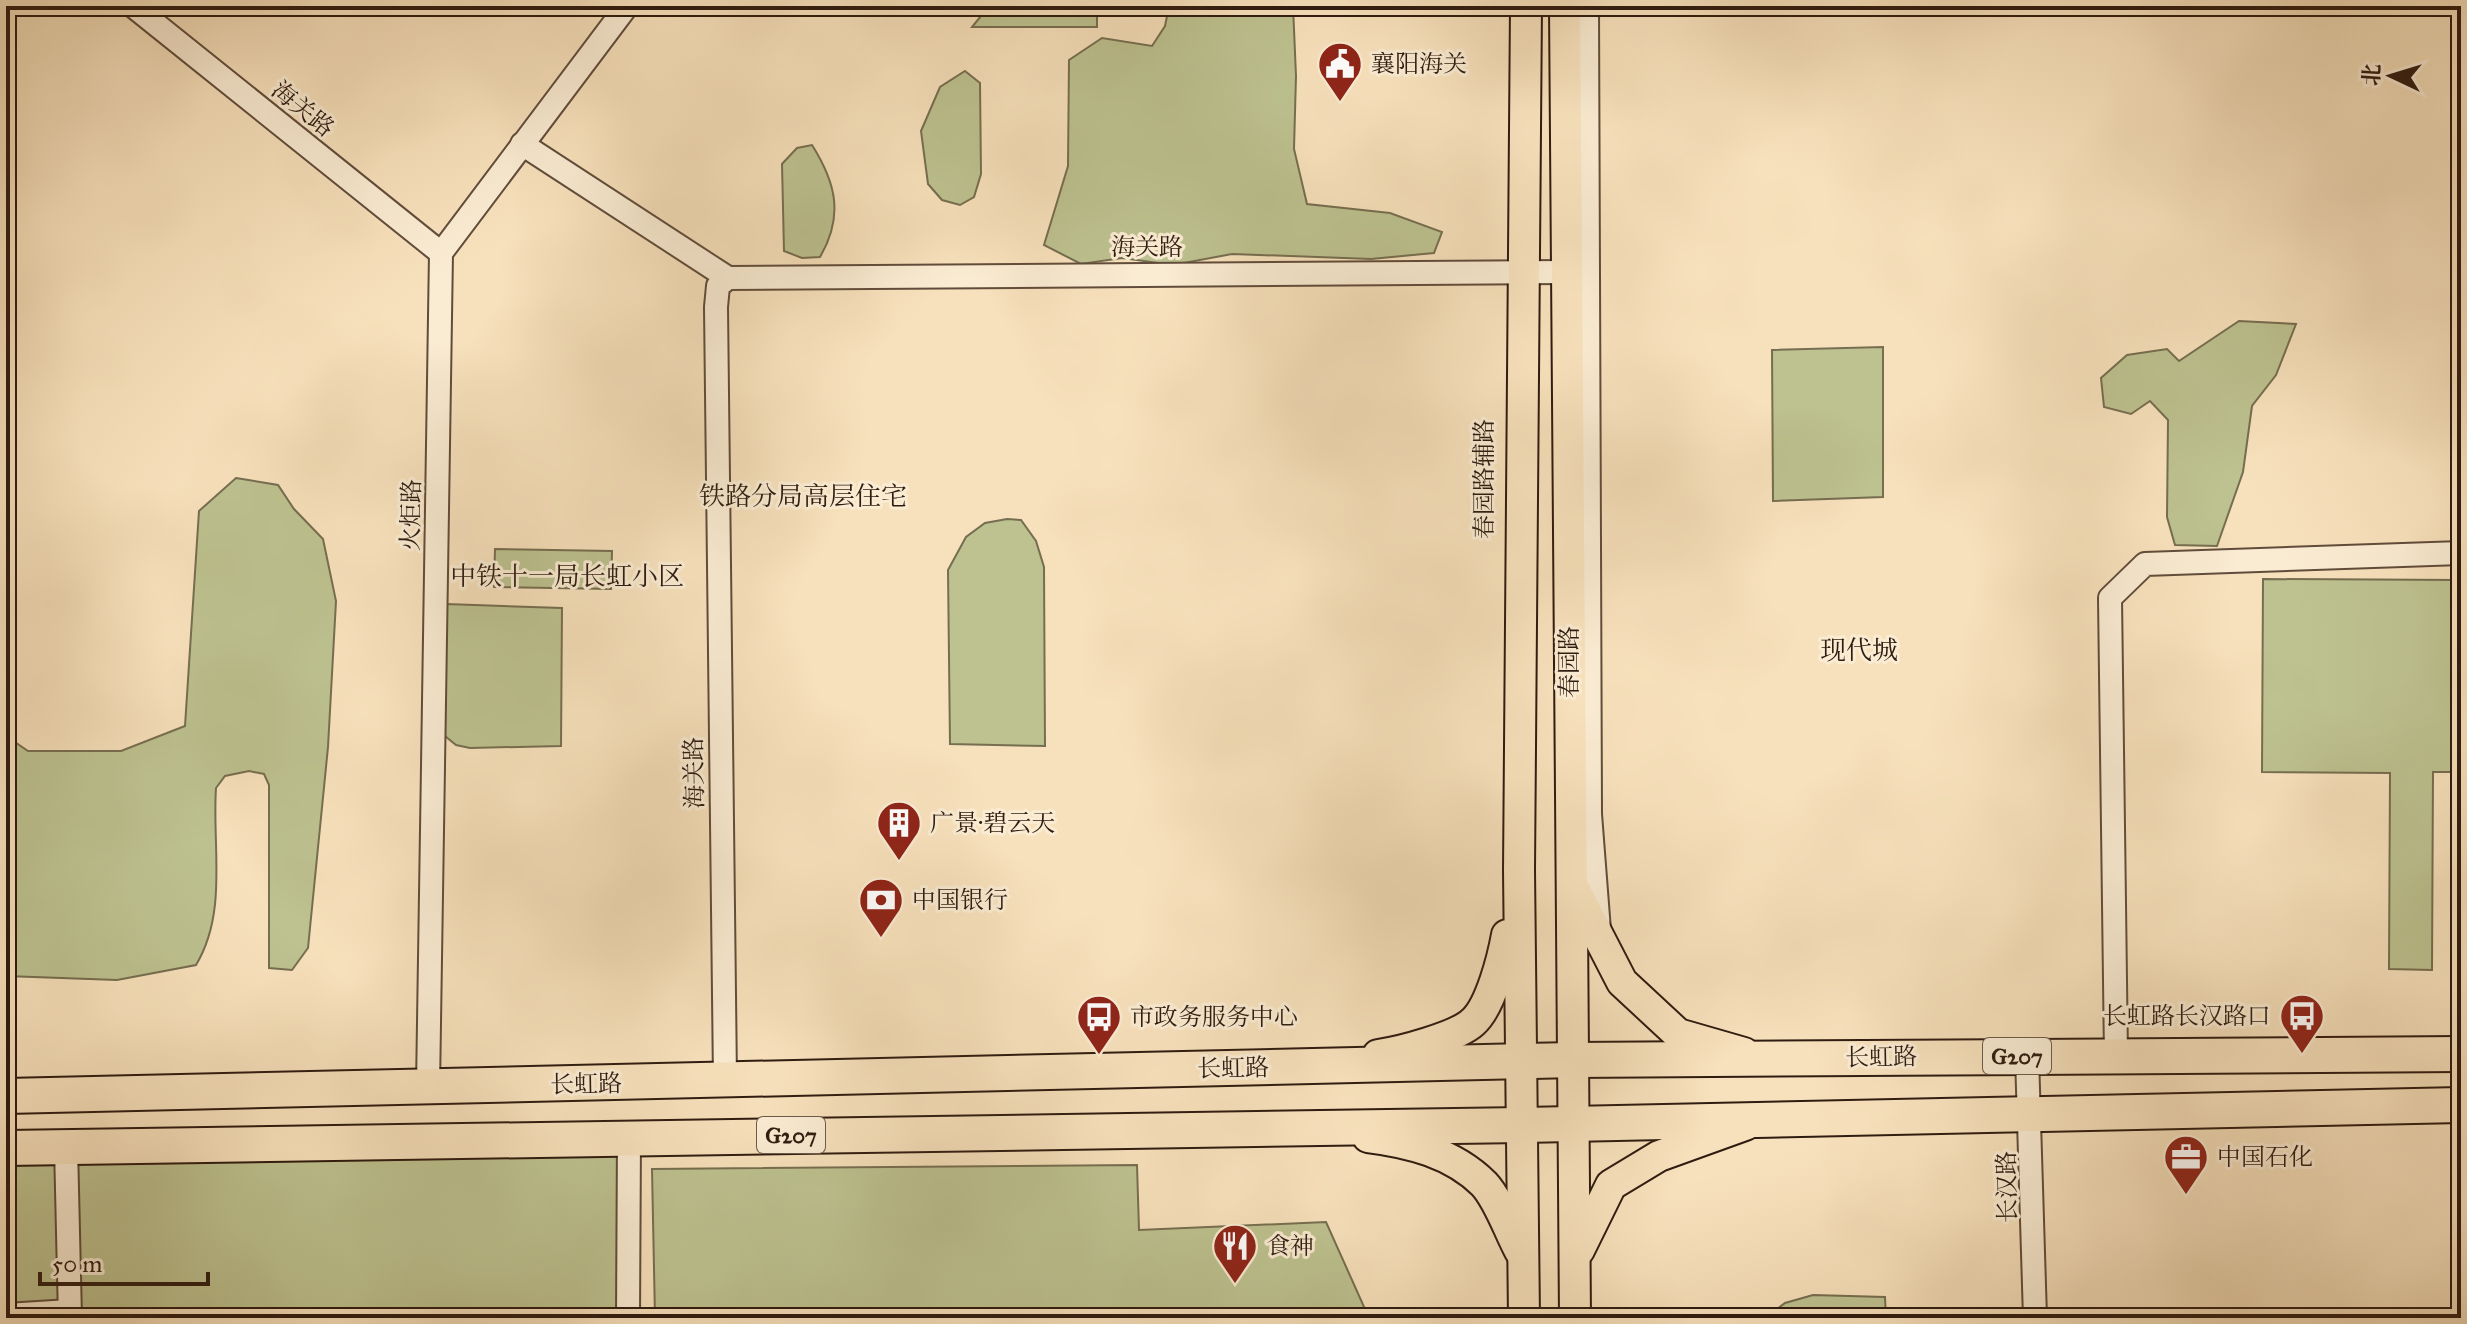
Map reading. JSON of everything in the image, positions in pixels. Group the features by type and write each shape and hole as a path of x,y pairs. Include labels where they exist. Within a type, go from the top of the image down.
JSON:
{"highway":[{"name":"长虹路","path":"6,1096 1573,1060 2461,1054"},
{"name":"G207","path":"6,1148 1758,1121 2461,1105"}],"main road":[{"name":"春园路","path":"1524,1318 1519,870 1518,270 1526,6"},
{"name":"春园路","path":"1565,6 1569,879 1576,1124 1575,1318"},
{"path":"1283,1067 1406,1051 1473,1022 1500,971 1519,870"},
{"path":"1569,879 1622,982 1678,1034 1761,1058"},
{"path":"1575,1259 1611,1185 1659,1156 1758,1121"},
{"path":"1282,1128 1399,1140 1446,1157 1485,1185 1523,1258"}],"street":[{"name":"海关路","path":"133,6 441,253"},
{"path":"441,253 627,6"},
{"name":"春园路辅路","path":"1504,952 1509,869 1518,270 1511,6"},
{"path":"1587,6 1590,814 1600,939"},
{"path":"522,144 728,278"},
{"name":"火炬路","path":"428,1087 441,253"},
{"name":"海关路","path":"725,1080 718,286 728,278 1567,272"},
{"path":"2116,1056 2110,598 2145,564 2461,553"},
{"name":"长汉路","path":"2027,1056 2032,1116 2035,1318"},
{"path":"628,1318 629,1137"},
{"path":"6,1315 70,1315 66,1146"}],"green space":[{"path":"989,6 1097,6 1097,27 972,27"},
{"path":"1169,6 1293,6 1296,76 1294,149 1307,204 1390,213 1442,232 1434,253 1371,259 1232,254 1173,265 1122,258 1081,264 1044,245 1068,166 1069,60 1102,38 1152,46 1165,26"},
{"path":"965,71 980,83 981,174 974,197 960,205 942,200 928,184 921,131 940,87"},
{"path":"812,145 827,173 834,214 828,242 820,257 802,258 784,251 782,164 797,148"},
{"path":"2239,321 2296,324 2276,375 2252,406 2243,472 2217,546 2175,545 2167,517 2168,420 2150,401 2131,414 2104,407 2101,378 2127,355 2167,349 2179,361"},
{"path":"1883,347 1883,497 1773,501 1772,350"},
{"path":"236,478 278,485 294,509 323,539 336,601 328,747 308,948 292,970 269,968 269,785 264,774 249,771 225,776 216,788 215,901 206,945 196,965 117,980 6,976 6,736 28,751 121,751 185,726 199,511"},
{"path":"1021,520 1036,541 1044,567 1045,746 950,744 948,570 966,537 985,523"},
{"path":"495,549 612,551 611,589 494,587"},
{"path":"2263,579 2461,580 2461,772 2433,772 2432,970 2389,969 2390,773 2262,772"},
{"path":"446,604 562,608 561,746 470,748 456,745 445,736"},
{"path":"629,1137 628,1318 6,1318 6,1148"},
{"path":"1137,1165 1139,1230 1326,1222 1369,1318 655,1318 652,1169"},
{"path":"1813,1295 1885,1297 1886,1318 1765,1318 1785,1303"}],"place":[{"name":"襄阳海关","path":"1340,103"},
{"name":"广景·碧云天","path":"899,862"},
{"name":"中国银行","path":"881,939"},
{"name":"长虹路长汉路口","path":"2302,1055"},
{"name":"市政务服务中心","path":"1099,1056"},
{"name":"中国石化","path":"2186,1196"},
{"name":"食神","path":"1235,1285"}],"district":[{"name":"铁路分局高层住宅","path":"803,496"},
{"name":"中铁十一局长虹小区","path":"567,576"},
{"name":"现代城","path":"1859,650"}]}
